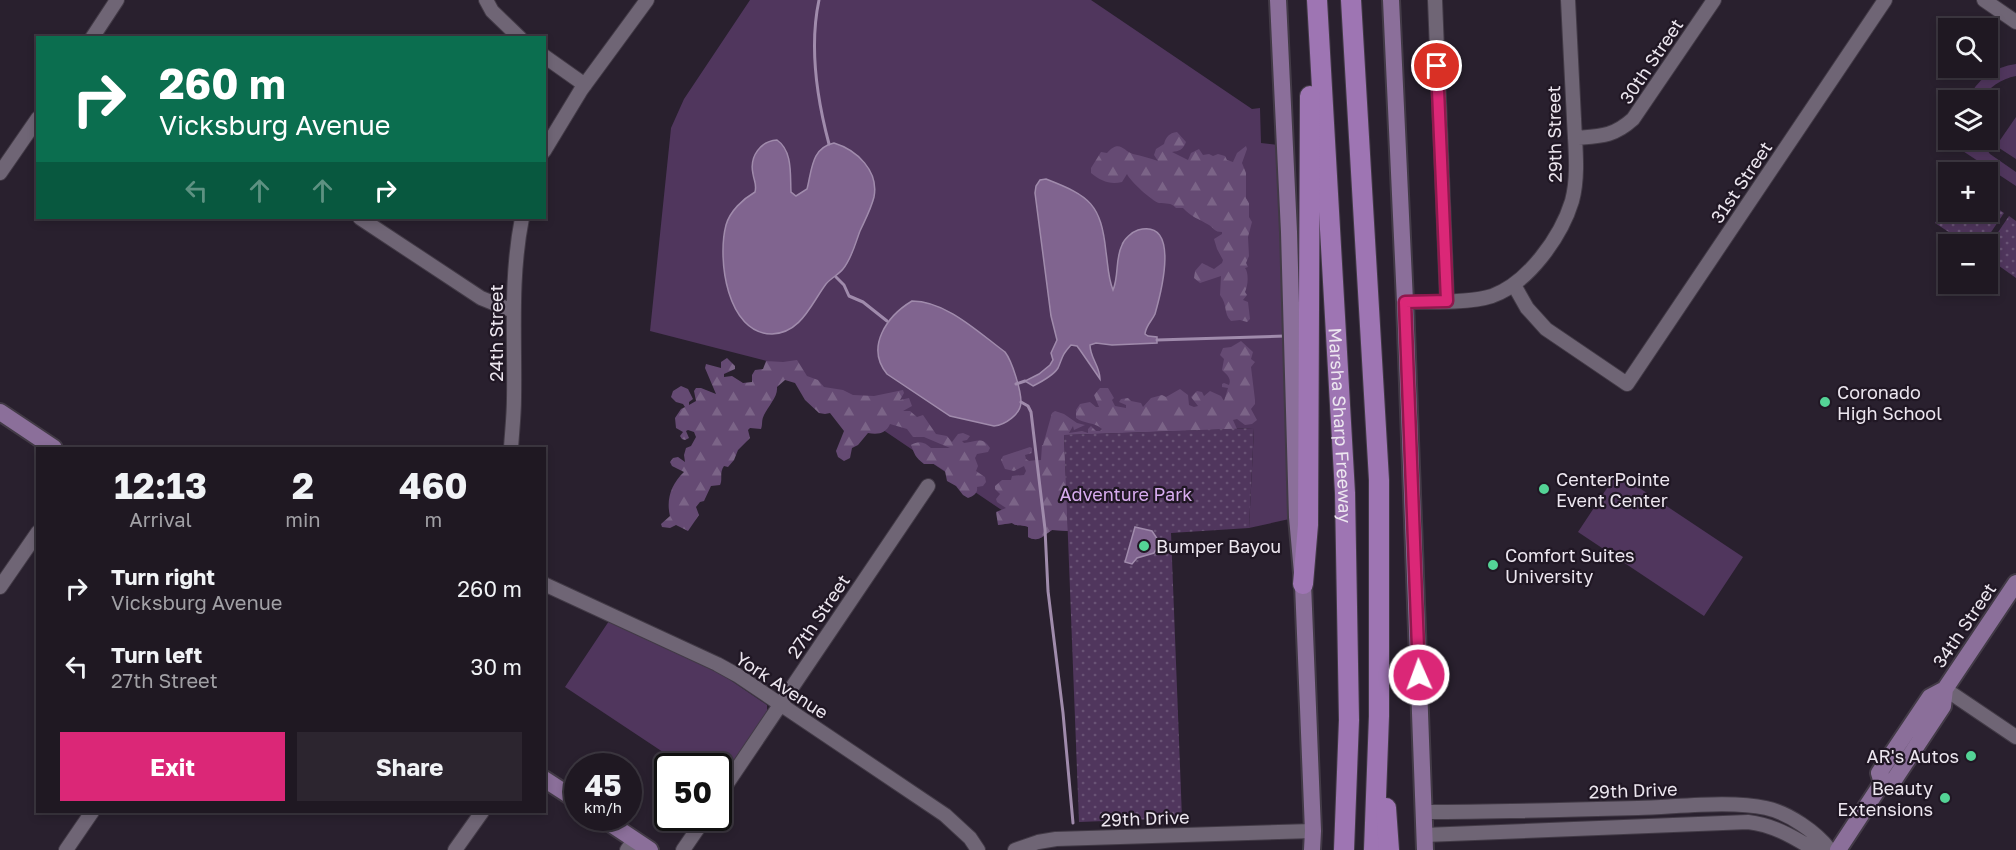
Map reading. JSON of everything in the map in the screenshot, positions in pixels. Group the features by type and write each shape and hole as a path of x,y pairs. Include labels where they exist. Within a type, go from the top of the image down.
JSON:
{"highway":[{"name":"Marsha Sharp Freeway","path":"1317,0 1346,493 1349,720 1344,850"},
{"name":"Marsha Sharp Freeway","path":"1351,0 1379,480 1379,716 1374,850"},
{"path":"1303,584 1308,525 1311,68 1319,38"},
{"path":"1379,716 1389,850"}],"main road":[{"path":"1278,0 1312,850"},
{"path":"1391,0 1405,302 1425,843"},
{"path":"0,412 52,447"},
{"name":"34th Street","path":"1838,850 1882,783 1894,780 1931,725 1943,706 1945,689 2016,583"},
{"path":"546,780 564,792"},
{"path":"616,831 631,845 650,850"}],"street":[{"path":"93,36 117,0"},
{"path":"486,0 492,11 518,36"},
{"path":"546,148 585,85 647,0"},
{"path":"1435,0 1447,301"},
{"name":"29th Street","path":"1514,285 1531,269 1550,243 1567,211 1575,182 1568,0"},
{"name":"30th Street","path":"1575,138 1611,135 1634,119 1714,0"},
{"name":"31st Street","path":"1514,285 1527,308 1546,329 1627,384 1885,0"},
{"path":"1984,0 2016,22"},
{"path":"546,57 585,85"},
{"path":"0,173 36,121"},
{"path":"362,219 481,298 513,311"},
{"name":"24th Street","path":"511,447 514,399 513,311 516,249 522,219"},
{"path":"1405,302 1447,301 1490,296 1514,285"},
{"name":"27th Street","path":"732,775 928,486"},
{"path":"0,587 36,535"},
{"name":"York Avenue","path":"546,585 717,664 945,815 970,838 978,850"},
{"path":"1945,689 2016,737"},
{"name":"29th Drive","path":"1424,812 1529,812 1751,806 1768,808 1783,814 1822,840 1830,850"},
{"path":"1529,812 1529,832"},
{"path":"66,850 91,813"},
{"path":"455,850 481,813"},
{"name":"29th Drive","path":"1425,843 1529,832 1748,822 1764,824 1783,831 1815,850"},
{"path":"683,850 696,831"},
{"name":"29th Drive","path":"1015,850 1038,842 1066,839 1313,831"}],"green space":[{"path":"750,0 1091,0 1252,109 1260,108 1261,143 1278,145 1294,518 1249,528 1254,428 1064,435 1068,531 1052,530 1041,538 1032,539 1028,537 1028,527 1012,523 998,525 1006,513 790,367 650,331 671,128 684,99"},
{"path":"2016,64 2016,76 2005,79 1989,90 1973,90 1985,78 1998,78 1998,69"},
{"path":"2016,117 2016,159 1998,147 1998,143"},
{"path":"1177,132 1186,142 1180,150 1172,152 1188,160 1191,153 1199,149 1203,155 1218,154 1233,162 1237,153 1246,146 1242,163 1246,173 1246,198 1252,222 1248,237 1249,256 1246,263 1248,267 1245,268 1248,276 1245,292 1247,295 1243,300 1248,302 1250,319 1247,322 1231,321 1229,318 1220,295 1221,276 1200,283 1194,278 1195,271 1202,263 1214,269 1222,263 1223,260 1214,239 1222,232 1216,231 1183,208 1159,203 1137,186 1127,174 1122,182 1110,183 1091,173 1091,168 1101,152 1107,153 1118,146 1130,153 1158,161 1154,155 1156,149 1164,144 1170,134"},
{"path":"1961,150 1987,150 2016,172 2016,186 1998,174 1998,162 1980,162"},
{"path":"1998,209 2004,213 1998,222"},
{"path":"2009,216 2016,221 2016,278 1998,265 1997,234"},
{"path":"1938,218 1938,222 1998,222 1990,234 1952,234 1935,223"},
{"path":"1241,341 1253,352 1251,359 1255,362 1251,367 1255,404 1251,409 1257,420 1252,424 1245,425 1237,419 1233,420 1237,429 1064,435 1068,531 1052,530 1041,538 1032,539 1028,537 1026,526 1012,523 998,525 996,512 1006,508 997,502 996,499 1000,494 995,486 1002,480 1011,480 1012,476 1024,475 1026,471 1024,466 1014,471 1005,469 1001,460 1003,456 1030,447 1032,453 1025,455 1026,459 1041,460 1042,445 1052,413 1055,411 1064,414 1077,423 1085,425 1074,430 1073,426 1069,433 1082,431 1088,433 1091,426 1096,431 1102,429 1076,418 1076,410 1080,404 1090,402 1099,407 1094,395 1100,388 1108,388 1114,398 1112,400 1115,406 1126,408 1126,405 1119,402 1121,399 1128,398 1141,403 1143,407 1151,398 1162,395 1166,397 1180,389 1188,395 1189,405 1194,407 1198,406 1191,397 1197,391 1202,392 1204,396 1210,391 1221,396 1224,401 1228,388 1222,387 1222,384 1229,385 1230,380 1222,370 1224,359 1220,355 1223,348 1231,347"},
{"path":"727,358 735,369 724,374 724,377 732,376 743,383 752,382 755,370 763,369 766,361 797,360 807,376 818,380 824,387 843,390 853,395 874,396 903,390 904,393 900,400 909,398 912,406 903,411 910,411 917,417 923,415 936,434 947,436 952,442 958,434 963,433 970,436 967,440 962,441 964,443 979,441 987,444 990,448 988,452 977,454 975,458 978,466 976,471 985,477 986,482 983,486 977,487 976,493 972,496 968,498 963,495 956,486 947,481 945,471 934,464 924,464 914,454 911,445 919,442 931,448 950,448 924,437 913,437 907,429 890,424 882,433 868,433 858,445 852,448 850,458 844,461 838,457 836,451 844,431 830,413 819,413 805,400 795,383 785,380 777,387 774,398 763,417 761,429 750,428 748,430 750,438 738,450 728,467 724,466 720,485 711,486 704,501 696,507 699,515 688,531 676,525 670,528 662,527 661,524 670,516 669,498 673,487 684,472 672,466 670,462 673,458 678,457 685,462 686,448 691,446 696,437 694,432 688,430 686,431 689,438 682,439 680,436 683,432 676,428 675,418 685,407 671,397 673,391 681,386 688,389 693,399 689,405 696,401 694,391 696,388 716,394 705,368 706,364 721,368 721,362"},
{"name":"Adventure Park","path":"1254,428 1249,528 1171,533 1182,818 1079,822 1064,435"},
{"path":"1617,473 1743,557 1704,616 1578,532"},
{"path":"609,621 717,671 767,705 767,711 732,764 732,753 664,753 565,687"}],"shaded area":[{"path":"777,140 786,150 791,192 796,196 807,189 817,155 826,146 834,143 858,156 870,170 875,188 871,206 846,265 826,284 798,323 791,329 772,334 757,331 745,322 735,308 729,292 723,256 728,220 738,206 755,192 756,185 752,167 755,156 761,146"},
{"path":"1046,179 1083,197 1096,212 1104,236 1113,290 1120,250 1124,240 1133,232 1151,229 1160,235 1165,260 1158,304 1145,334 1157,337 1157,343 1112,345 1096,343 1090,345 1100,379 1077,346 1071,345 1056,371 1033,386 1025,381 1050,365 1053,360 1051,353 1057,340 1051,316 1035,193 1040,180"},
{"path":"912,301 925,302 949,312 1005,352 1018,383 1021,397 1018,411 1012,418 1003,424 994,426 950,416 887,374 878,353 882,333 894,315"},
{"name":"Bumper Bayou","path":"1135,527 1152,531 1160,543 1154,553 1137,558 1132,564 1125,562"}],"waterway":[{"path":"819,0 815,36 816,73 829,144"},
{"path":"836,277 844,285 849,296 863,302 887,321"},
{"path":"1157,340 1285,336"},
{"path":"1016,384 1025,381"},
{"path":"1021,402 1028,406 1031,412 1045,529 1048,591 1063,713 1073,823"}],"place":[{"name":"Coronado High School","path":"1825,402"},
{"name":"CenterPointe Event Center","path":"1544,489"},
{"name":"Bumper Bayou","path":"1144,546"},
{"name":"Comfort Suites University","path":"1493,565"},
{"name":"AR's Autos","path":"1971,756"},
{"name":"Beauty Extensions","path":"1945,798"}],"route":[{"path":"1419,675 1405,302 1447,301 1437,66"}]}
